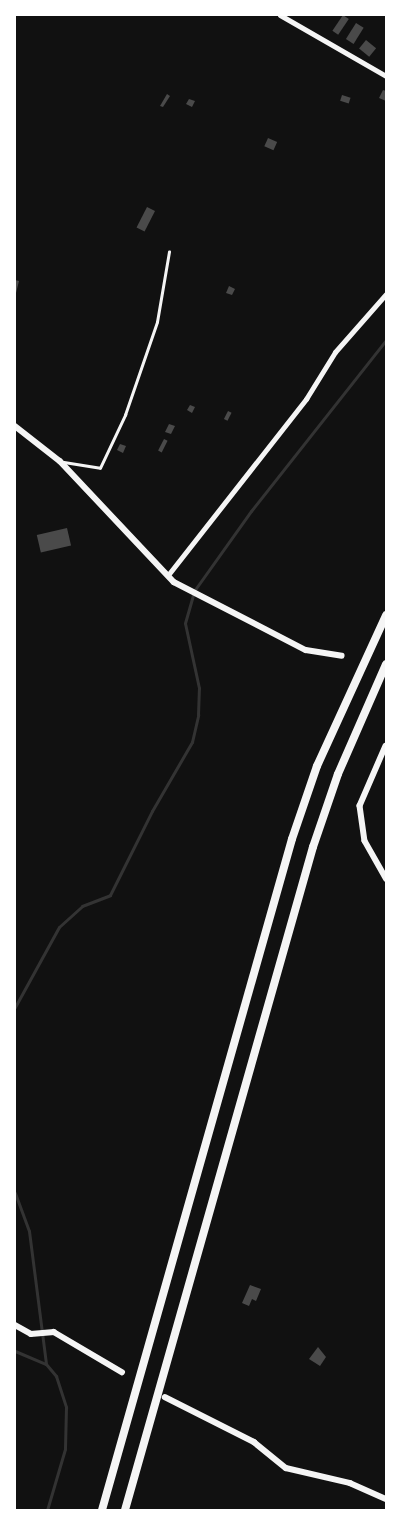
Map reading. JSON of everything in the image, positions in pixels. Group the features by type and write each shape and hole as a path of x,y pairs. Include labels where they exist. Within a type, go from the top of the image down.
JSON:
{"highway":[{"path":"102,1510 292,839 317,766 386,615"},
{"path":"125,1510 313,847 338,774 386,664"}],"street":[{"path":"280,15 386,76"},
{"path":"168,575 306,398 335,352 386,294"},
{"path":"15,426 60,462 174,582 306,650 342,656"},
{"path":"386,746 360,806 364,841 386,878"},
{"path":"15,1324 31,1334 54,1332 122,1372"},
{"path":"165,1396 254,1442 286,1468 324,1478 342,1480 386,1499"}],"lane":[{"path":"60,462 100,468 125,416 157,322 169,252"}],"building":[{"path":"343,15 349,19 338,35 332,31"},
{"path":"356,23 364,28 354,44 346,39"},
{"path":"366,40 376,48 369,57 359,49"},
{"path":"383,90 386,91 386,101 379,98"},
{"path":"167,94 170,96 163,107 160,106"},
{"path":"342,95 351,98 349,103 340,101"},
{"path":"189,99 195,101 192,107 186,104"},
{"path":"268,138 277,142 273,150 264,146"},
{"path":"147,207 155,211 145,232 137,227"},
{"path":"15,280 19,281 16,293 15,293"},
{"path":"229,286 235,289 232,295 226,293"},
{"path":"190,405 195,407 192,413 187,410"},
{"path":"228,411 232,413 227,421 224,419"},
{"path":"169,424 175,426 171,434 165,432"},
{"path":"164,439 168,441 162,452 158,451"},
{"path":"120,444 126,446 123,453 117,450"},
{"path":"67,528 71,546 41,553 37,535"},
{"path":"250,1285 261,1289 256,1301 252,1299 249,1306 242,1303"},
{"path":"318,1347 326,1357 320,1366 309,1359"}],"waterway":[{"path":"15,1007 59,927 82,906 110,895 152,811 192,742 198,715 199,688 185,623 194,591 251,511 386,340"},
{"path":"15,1193 29,1231 46,1364 56,1376 66,1407 65,1449 47,1510"},
{"path":"15,1351 45,1364"}]}
